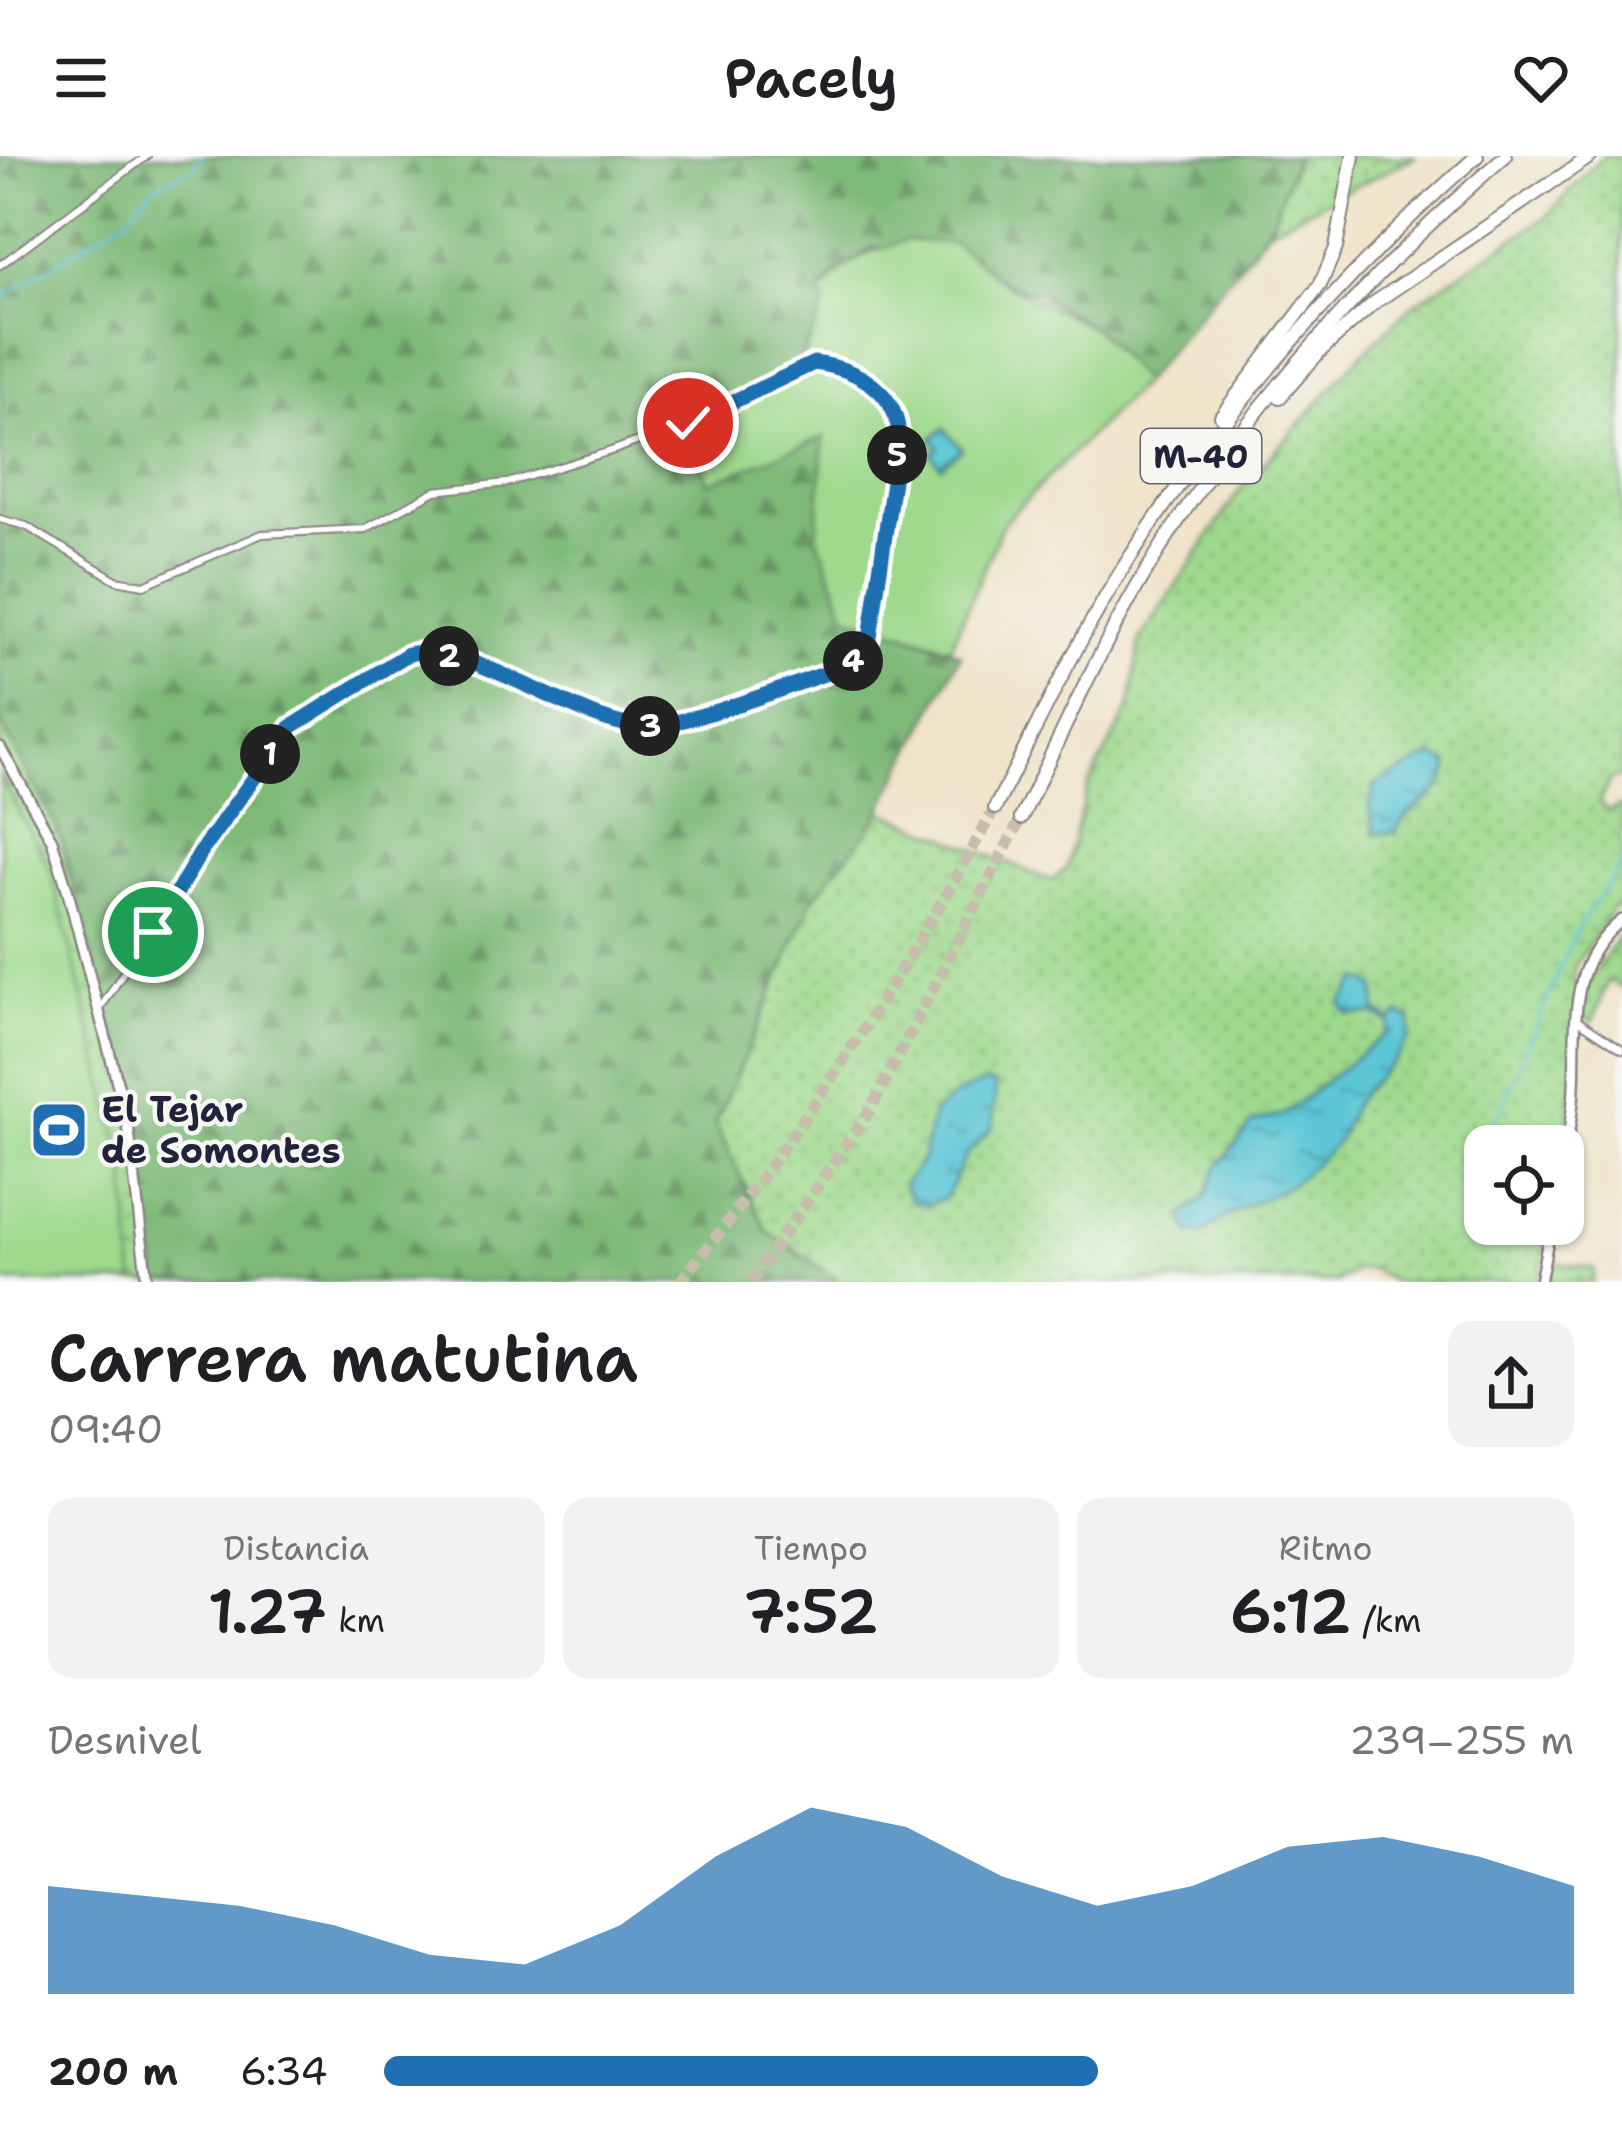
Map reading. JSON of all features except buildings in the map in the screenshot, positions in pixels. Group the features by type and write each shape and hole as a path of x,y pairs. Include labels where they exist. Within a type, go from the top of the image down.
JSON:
{"highway":[{"path":"1186,476 1228,403 1320,285 1336,248 1353,156"},
{"name":"M-40","path":"994,808 1086,632 1186,476 1326,301 1477,156"},
{"name":"M-40","path":"1021,818 1141,580 1214,468 1367,285 1505,156"},
{"path":"1214,468 1320,351 1374,303 1591,156"}],"street":[{"path":"0,265 147,156"},
{"path":"0,519 26,526 116,580 144,585 262,534 351,532 435,491 507,482 614,450 694,422 800,365 828,365 855,374 892,402 899,414 870,638 848,666 649,726 611,720 453,657 422,650 408,654 291,727 204,847 127,975 98,1012"},
{"path":"0,746 52,840 134,1152 147,1282"},
{"path":"1569,1125 1574,1088 1573,1017 1585,965 1622,920"},
{"path":"1573,1017 1622,1048"},
{"path":"1540,1282 1547,1245"}],"green space":[{"path":"0,156 1296,156 1269,229 1143,382 1095,329 1039,294 1002,282 980,263 873,247 837,272 820,293 825,304 800,365 824,436 817,536 847,615 961,654 876,820 813,899 715,1124 767,1231 840,1282 157,1282 141,1143 58,830 0,721"},
{"path":"1297,156 1417,156 1269,229"},
{"path":"1602,156 1622,156 1622,776 1611,779 1599,802 1608,811 1622,805 1622,905 1614,908 1576,964 1573,981 1580,987 1567,1125 1464,1125 1464,1245 1546,1245 1539,1282 1393,1282 1371,1269 1357,1270 1337,1282 840,1282 767,1231 715,1124 813,899 880,810 1052,881 1066,869 1088,786 1130,707 1140,640 1240,490 1361,355 1415,303 1547,217"},
{"path":"907,240 956,244 1002,282 1095,329 1143,382 1003,523 950,648 847,615 817,536 824,437 708,483 689,423 800,365 825,304 820,294 830,282 858,258"},
{"name":"El Tejar de Somontes","path":"0,721 58,830 141,1143 157,1282 55,1282 7,784 0,777"},
{"name":"El Tejar de Somontes","path":"0,777 51,870 126,1171 134,1282 0,1282"},
{"path":"1622,932 1622,988 1608,980 1593,1022 1582,1016 1587,983"},
{"path":"1552,1262 1594,1269 1592,1282 1549,1282"}],"water":[{"path":"944,428 962,449 941,466 931,454 938,447 932,438"},
{"path":"1433,755 1449,764 1442,785 1395,832 1375,834 1369,807 1375,785"},
{"path":"1359,979 1376,986 1376,1011 1389,1021 1399,1014 1411,1019 1401,1051 1356,1100 1340,1138 1302,1175 1204,1233 1190,1233 1182,1217 1206,1195 1216,1169 1253,1122 1283,1115 1387,1033 1389,1023 1383,1019 1348,1014 1341,1004"},
{"path":"986,1082 996,1085 992,1128 966,1155 946,1197 927,1205 911,1201 903,1185 922,1160 933,1113 958,1093"}],"waterway":[{"path":"0,299 125,219 153,187 195,167 201,156"},
{"path":"1494,1125 1574,935 1622,863"}],"tunnel":[{"path":"680,1282 768,1169 848,1052 995,808"},
{"path":"751,1282 872,1107 1021,818"}],"place":[{"name":"El Tejar de Somontes","path":"59,1130"}],"route":[{"path":"153,932 204,847 291,727 408,654 422,650 453,657 632,726 670,722 848,666 858,657 873,624 899,440 899,414 892,402 855,374 814,363 800,365 688,423"}]}
